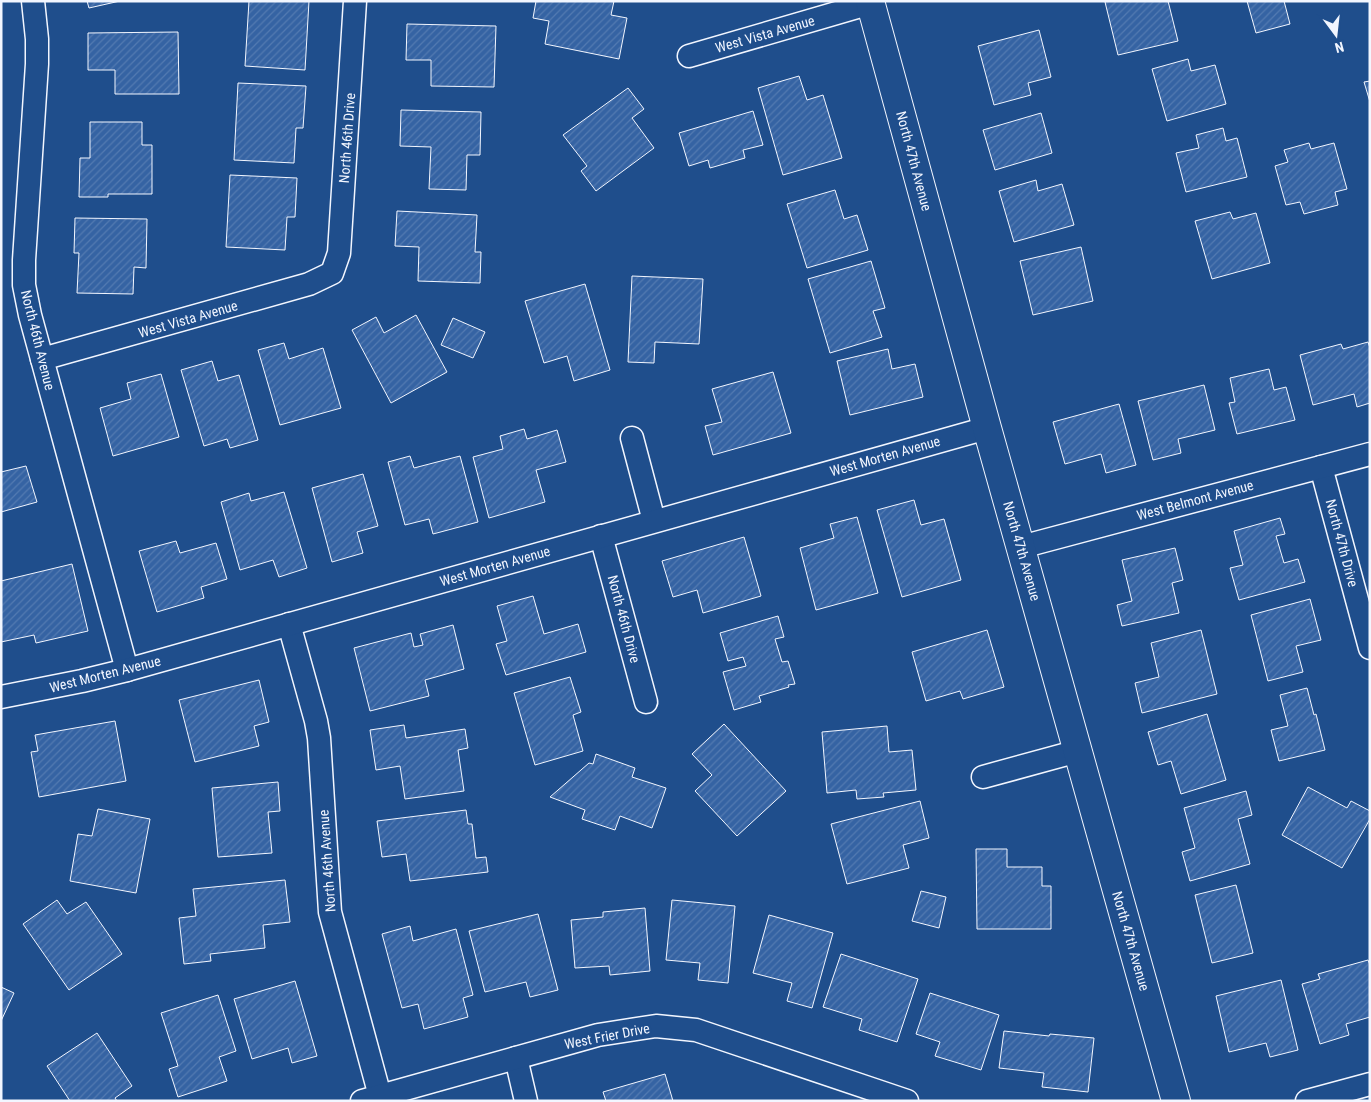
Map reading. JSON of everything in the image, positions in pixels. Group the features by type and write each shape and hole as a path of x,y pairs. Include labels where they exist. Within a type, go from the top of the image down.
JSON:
{"street":[{"name":"North 46th Avenue","path":"32,1 37,39 24,285 30,315 126,670"},
{"name":"North 46th Drive","path":"332,273 339,253 355,1"},
{"name":"West Vista Avenue","path":"689,56 871,2"},
{"name":"North 47th Avenue","path":"871,2 987,428 1176,1101"},
{"name":"West Vista Avenue","path":"42,359 309,284 332,273"},
{"name":"West Morten Avenue","path":"1,697 74,683 126,670 987,428"},
{"path":"632,438 654,521"},
{"name":"West Belmont Avenue","path":"1021,548 1370,454"},
{"name":"North 47th Drive","path":"1321,467 1370,648"},
{"name":"North 46th Drive","path":"601,536 646,702"},
{"name":"North 46th Avenue","path":"289,624 319,738 330,912 371,1098"},
{"path":"983,777 1078,751"},
{"name":"West Frier Drive","path":"371,1098 598,1035 656,1026 696,1030 907,1101"},
{"path":"516,1058 526,1101"},
{"path":"1307,1101 1370,1084"}],"building":[{"path":"87,1 120,1 89,8"},
{"path":"249,1 309,1 305,70 245,66"},
{"path":"536,1 614,1 611,15 627,18 619,59 545,44 549,21 533,18"},
{"path":"1168,1 1178,41 1118,55 1105,2"},
{"path":"1247,1 1284,1 1290,24 1256,33"},
{"path":"407,24 496,26 494,87 431,86 431,60 406,60"},
{"path":"1039,30 1051,77 1028,83 1031,95 994,105 978,46"},
{"path":"178,32 179,94 115,94 115,70 88,70 88,33"},
{"path":"1188,59 1191,71 1215,65 1226,104 1167,121 1152,69"},
{"path":"799,76 807,100 823,95 842,158 783,175 758,88"},
{"path":"1370,81 1370,102 1364,82"},
{"path":"238,83 306,86 303,128 296,128 294,163 234,160"},
{"path":"628,88 644,109 632,118 654,148 596,191 581,171 587,166 563,135"},
{"path":"401,110 481,112 480,155 467,155 466,190 429,189 431,147 400,146"},
{"path":"753,111 763,145 743,150 745,158 710,168 708,160 689,166 679,133"},
{"path":"1041,113 1052,153 995,170 983,130"},
{"path":"90,122 142,122 142,145 152,145 152,194 108,194 108,197 79,197 80,158 90,158"},
{"path":"1223,128 1226,141 1237,138 1247,177 1186,192 1176,153 1199,148 1196,135"},
{"path":"1309,143 1311,149 1334,143 1347,189 1335,192 1338,205 1304,214 1300,202 1286,205 1275,166 1288,162 1284,150"},
{"path":"230,175 297,178 295,217 287,217 285,250 226,247"},
{"path":"1036,180 1038,191 1062,184 1074,225 1014,242 999,191"},
{"path":"835,190 844,219 857,215 868,250 807,268 787,204"},
{"path":"397,211 477,215 475,252 481,252 480,283 418,281 419,247 395,246"},
{"path":"1230,212 1233,219 1256,213 1270,263 1212,279 1195,221"},
{"path":"75,218 147,219 146,268 134,267 133,294 77,293 79,253 74,253"},
{"path":"1081,247 1093,301 1033,315 1020,261"},
{"path":"871,261 885,308 873,311 882,337 830,353 808,279"},
{"path":"632,276 703,279 699,344 655,342 654,363 628,362"},
{"path":"585,284 610,370 574,381 567,356 544,363 525,301"},
{"path":"416,315 447,372 391,403 352,330 376,317 384,333"},
{"path":"453,318 485,332 473,358 441,345"},
{"path":"1368,342 1370,348 1370,403 1357,407 1354,394 1313,405 1300,355 1341,344 1343,349"},
{"path":"284,343 289,359 323,348 341,408 280,425 258,350"},
{"path":"888,349 892,369 915,364 923,397 850,415 837,361"},
{"path":"212,361 218,381 239,375 258,440 230,448 227,439 204,446 181,370"},
{"path":"1269,369 1274,390 1286,387 1295,420 1237,434 1229,403 1235,402 1230,378"},
{"path":"773,372 791,433 713,455 705,426 722,422 712,389"},
{"path":"161,374 179,437 113,456 100,408 131,399 127,383"},
{"path":"1204,385 1215,430 1178,439 1181,453 1153,460 1138,401"},
{"path":"1119,404 1136,465 1106,473 1101,454 1065,464 1053,422"},
{"path":"524,429 527,439 557,430 566,462 536,470 545,502 489,518 473,457 503,449 500,436"},
{"path":"410,456 414,468 460,456 478,522 433,534 429,519 405,525 388,462"},
{"path":"26,466 37,502 1,512 1,472"},
{"path":"363,474 378,526 357,532 363,553 332,562 312,488"},
{"path":"284,492 307,568 279,577 273,560 240,570 221,502 249,493 251,501"},
{"path":"914,500 921,525 944,519 961,580 902,597 877,510"},
{"path":"857,517 878,593 816,610 800,548 834,538 830,524"},
{"path":"1280,518 1285,534 1276,536 1284,563 1298,559 1305,582 1239,600 1230,568 1243,565 1234,531"},
{"path":"744,537 761,596 703,613 697,590 673,597 662,561"},
{"path":"176,541 180,553 216,543 227,579 201,587 204,598 157,612 139,551"},
{"path":"1175,548 1183,580 1172,583 1179,613 1122,626 1117,605 1132,601 1122,560"},
{"path":"72,564 88,631 36,643 34,635 1,642 1,581"},
{"path":"533,596 544,634 578,624 586,652 506,675 496,644 507,641 497,606"},
{"path":"1310,599 1321,640 1296,646 1303,672 1268,681 1251,615"},
{"path":"778,616 784,637 775,639 782,662 788,661 795,684 759,696 761,702 734,710 723,672 746,666 743,657 728,661 720,633"},
{"path":"453,625 464,669 425,680 429,696 370,711 354,648 411,633 414,647 423,645 420,634"},
{"path":"987,630 1004,687 963,699 960,691 926,701 912,652"},
{"path":"1201,630 1217,694 1142,713 1135,683 1159,677 1151,643"},
{"path":"570,677 581,712 573,715 583,751 535,765 514,693"},
{"path":"259,680 269,722 254,726 259,746 195,762 179,700"},
{"path":"1307,688 1325,750 1279,761 1271,730 1288,726 1280,695"},
{"path":"1207,714 1226,780 1181,794 1171,761 1158,765 1148,732"},
{"path":"115,721 126,781 39,797 31,752 38,751 35,735"},
{"path":"724,724 786,791 737,836 695,791 712,775 692,754"},
{"path":"404,725 406,738 465,729 468,748 458,750 464,791 405,799 400,766 376,770 370,730"},
{"path":"887,726 889,752 912,750 916,790 883,793 884,797 857,799 856,790 827,793 822,732"},
{"path":"596,754 635,768 632,777 666,788 652,828 620,816 615,830 582,819 585,810 550,797 589,763 593,764"},
{"path":"278,782 280,811 268,812 272,853 218,857 212,788"},
{"path":"1308,787 1347,808 1351,801 1370,811 1370,819 1342,868 1282,835"},
{"path":"1246,791 1252,815 1238,819 1250,864 1190,881 1182,852 1195,848 1184,808"},
{"path":"920,801 929,838 903,845 909,868 847,884 831,824"},
{"path":"98,809 150,819 136,893 70,881 78,834 92,836"},
{"path":"466,810 468,824 472,824 476,858 486,857 488,872 410,881 406,854 382,857 377,821"},
{"path":"976,849 1007,849 1007,867 1042,867 1042,886 1051,886 1051,929 977,929"},
{"path":"285,880 290,922 263,925 265,948 210,954 211,961 184,964 179,918 196,916 193,889"},
{"path":"1236,885 1253,953 1212,963 1195,895"},
{"path":"921,891 946,897 939,928 912,921"},
{"path":"57,900 67,914 86,902 122,954 69,990 23,924"},
{"path":"672,900 735,906 728,983 698,980 700,963 666,960"},
{"path":"645,908 650,971 610,975 609,966 575,968 571,920 603,917 603,912"},
{"path":"538,914 558,990 530,997 526,982 485,992 469,931"},
{"path":"769,915 833,933 812,1008 787,1001 792,983 753,973"},
{"path":"410,926 413,941 456,929 473,995 463,998 468,1017 424,1029 418,1004 402,1008 382,934"},
{"path":"841,954 918,979 897,1042 859,1030 862,1019 823,1007"},
{"path":"1368,960 1370,965 1370,1017 1346,1024 1349,1035 1320,1044 1302,984 1320,979 1318,974"},
{"path":"1281,980 1298,1050 1270,1057 1266,1043 1229,1052 1216,996"},
{"path":"295,981 317,1056 292,1063 288,1048 252,1059 234,999"},
{"path":"1,987 14,993 1,1021"},
{"path":"930,993 999,1015 981,1070 935,1056 940,1042 916,1034"},
{"path":"218,995 236,1051 219,1057 227,1081 178,1097 169,1069 178,1066 161,1013"},
{"path":"1004,1031 1094,1038 1088,1092 1042,1087 1044,1073 999,1068"},
{"path":"97,1033 132,1086 115,1098 117,1101 70,1101 47,1066"},
{"path":"665,1074 673,1101 606,1101 603,1092"}]}
